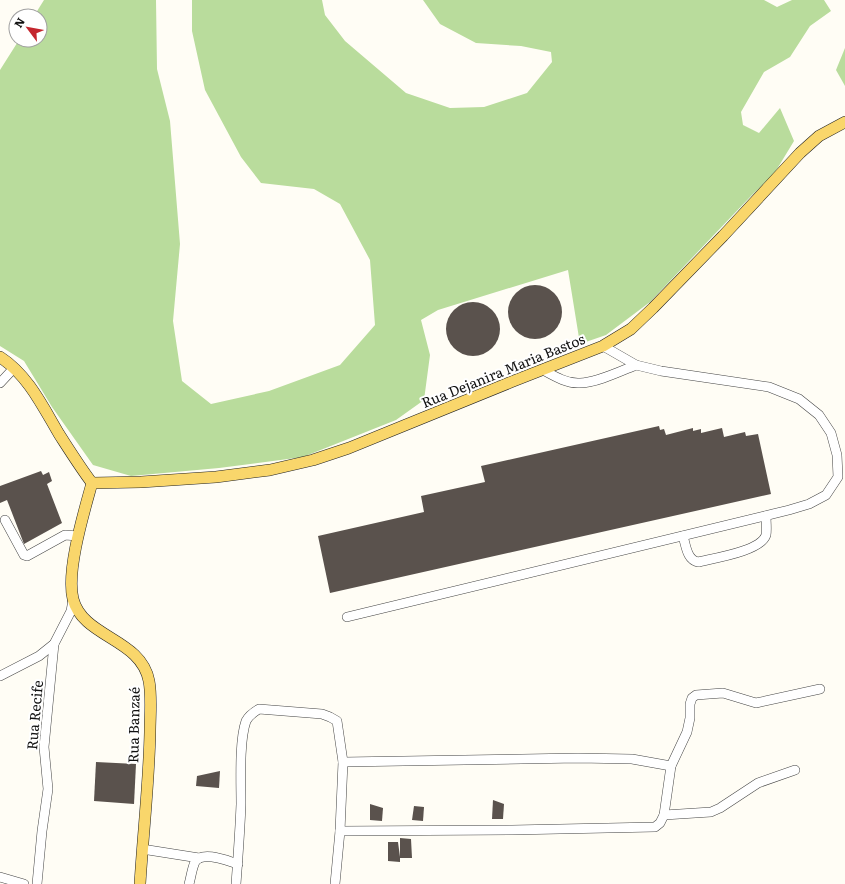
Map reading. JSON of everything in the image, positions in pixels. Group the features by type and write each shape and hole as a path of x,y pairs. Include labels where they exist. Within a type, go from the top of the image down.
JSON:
{"main road":[{"name":"Rua Dejanira Maria Bastos","path":"92,483 142,482 216,477 270,470 313,460 349,448 603,346 631,329 653,308 723,236 800,153 819,136 845,122"},
{"path":"0,357 14,368 29,384 92,483"},
{"name":"Rua Banzaé","path":"92,483 78,536 71,588 73,600 79,613 90,625 137,656 145,667 149,681 149,750 140,884"}],"street":[{"path":"347,617 766,516 809,504 826,495 838,478 837,455 831,433 819,415 799,399 769,386 661,371 636,365 603,346"},
{"path":"543,370 561,380 580,384 615,374 636,365"},
{"path":"0,383 14,368"},
{"path":"683,536 689,557 693,561 698,562 752,549 762,542 766,534 766,516"},
{"path":"5,520 24,555 27,556 32,555 65,535 78,536"},
{"name":"Rua Recife","path":"37,884 48,789 44,747 54,644 71,611 73,600"},
{"path":"0,676 39,656 54,644"},
{"path":"340,831 655,827 660,823 664,815 671,766 687,732 692,698 696,695 723,693 756,703 820,689"},
{"path":"236,884 244,735 247,720 252,713 260,709 322,714 330,716 337,721 343,762 340,831 335,884"},
{"path":"343,762 578,758 632,759 671,766"},
{"path":"664,815 711,812 720,808 758,783 795,770"},
{"path":"142,849 199,858"},
{"path":"189,884 195,861 199,858 205,856 214,857 238,864"},
{"path":"0,877 24,884"}],"green space":[{"path":"44,0 156,0 157,69 170,121 180,244 173,321 182,381 211,404 269,391 340,365 375,325 370,260 340,204 314,189 261,183 241,157 205,90 192,31 192,0 322,0 325,15 345,41 406,93 450,108 484,107 527,93 552,62 551,52 521,46 476,43 440,24 423,0 764,0 777,7 792,0 824,0 831,11 810,26 790,57 764,72 741,112 743,125 759,133 780,108 794,141 774,174 650,302 606,335 580,344 568,270 438,310 421,320 430,355 424,400 396,420 303,457 219,468 131,476 93,465 52,407 24,361 0,346 0,70 14,48 48,48 48,8 39,8"},
{"path":"845,48 845,86 836,70"}],"building":[{"path":"535,285 545,287 554,293 560,302 562,312 560,322 554,331 545,337 535,339 525,337 516,331 510,322 508,312 510,302 516,293 525,287"},
{"path":"473,302 483,304 492,310 498,319 500,329 498,339 492,348 483,354 473,356 463,354 454,348 448,339 446,329 448,319 454,310 463,304"},
{"path":"659,426 660,430 664,429 666,435 693,428 693,431 701,429 701,433 722,428 724,437 745,432 746,436 758,434 771,494 330,593 318,536 424,512 421,496 485,482 481,466"},
{"path":"41,471 43,475 49,472 52,481 47,484 62,523 24,544 7,500 0,503 0,486"},
{"path":"96,762 136,764 134,804 94,801"},
{"path":"220,771 219,788 196,786 197,776"},
{"path":"493,800 504,804 503,819 492,819"},
{"path":"370,804 383,808 382,821 370,820"},
{"path":"414,806 424,807 423,821 412,820"},
{"path":"400,838 411,839 412,858 400,858 400,862 388,861 388,842 398,842 400,857"}]}
